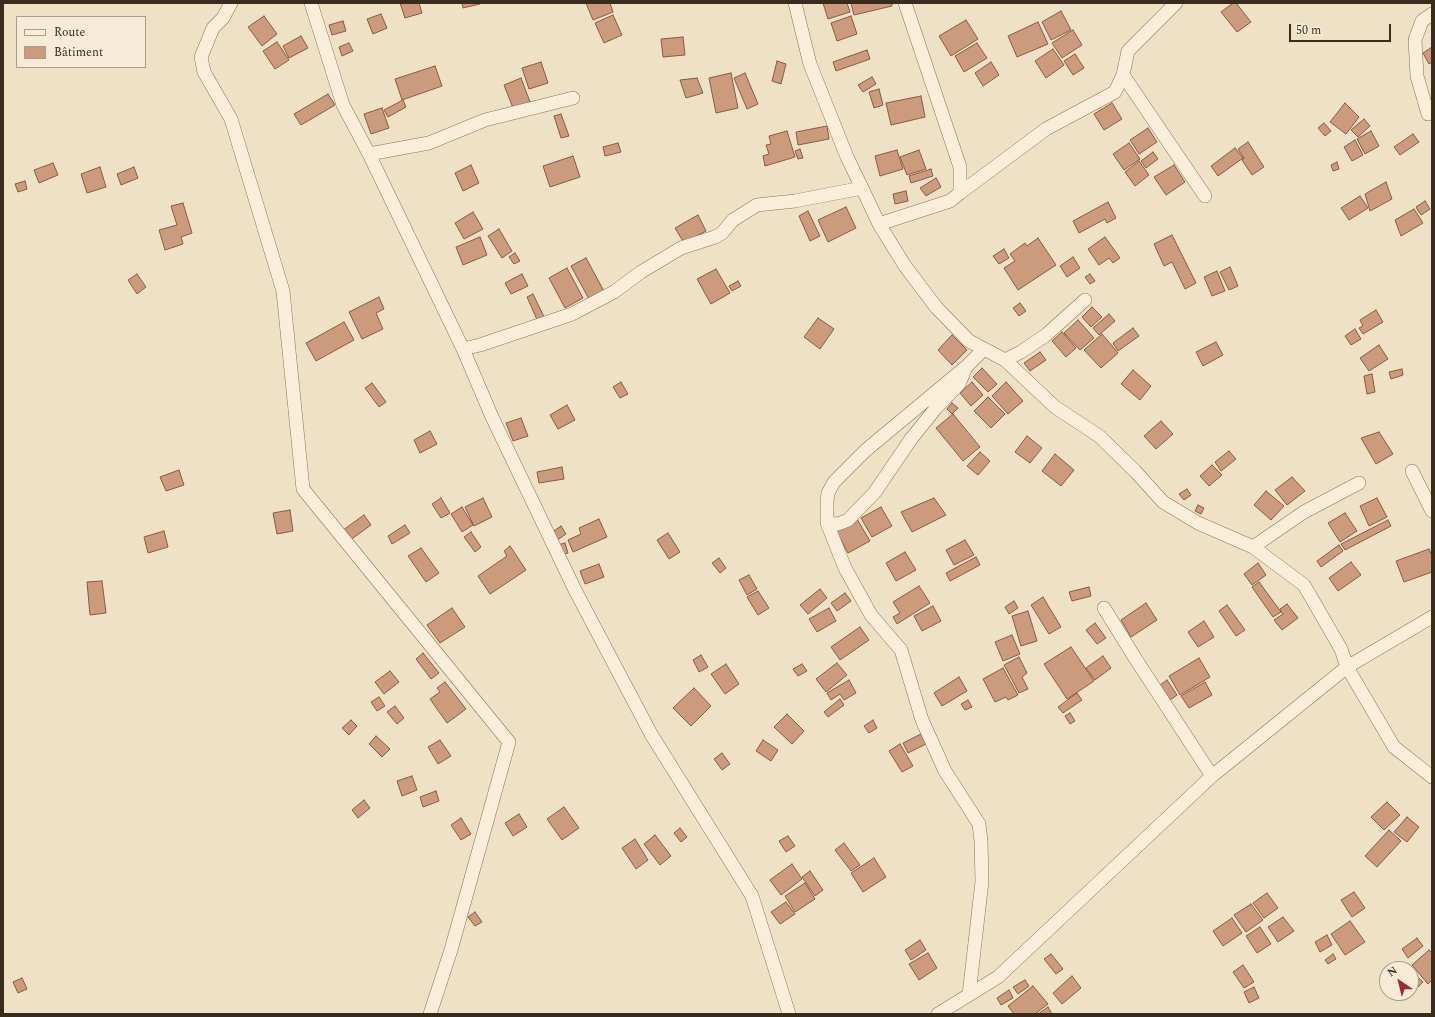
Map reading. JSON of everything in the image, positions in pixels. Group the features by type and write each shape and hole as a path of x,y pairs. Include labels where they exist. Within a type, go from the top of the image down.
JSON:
{"street":[{"path":"231,3 223,18 213,28 201,56 204,72 231,119 283,291 303,489 509,742 450,950 430,1014"},
{"path":"312,3 343,105 369,154 463,349 492,417 575,590 643,720 752,896 789,1014"},
{"path":"795,3 810,64 847,157 879,224 905,266 936,307 969,341 1005,360 1055,407 1099,436 1136,471 1164,502 1198,523 1253,547 1304,585 1341,649 1346,667 1394,747 1432,777"},
{"path":"905,3 960,167 960,193"},
{"path":"879,224 950,200 1046,129 1115,92 1123,75 1128,51 1176,3"},
{"path":"1428,114 1417,76 1415,40 1422,21 1432,14"},
{"path":"1123,75 1205,196"},
{"path":"369,154 429,143 485,120 573,98"},
{"path":"463,349 480,345 572,314 614,292 641,272 681,248 708,240 722,233 733,220 757,205 794,201 862,188"},
{"path":"1005,360 1021,352 1046,334 1085,300"},
{"path":"969,995 982,881 979,824 946,771 922,720 901,650 871,615 845,568 827,523 827,501 828,494 834,482 866,450 967,366 984,349"},
{"path":"827,523 838,524 848,520 875,492 911,439 936,408 959,384 967,366"},
{"path":"1412,471 1432,511"},
{"path":"1253,547 1304,512 1360,483"},
{"path":"1104,608 1212,776"},
{"path":"938,1014 998,977 1212,776 1346,667 1432,617"}],"building":[{"path":"400,3 419,3 422,13 405,18"},
{"path":"462,3 480,3 480,4 463,8"},
{"path":"586,3 610,3 613,12 593,20"},
{"path":"823,3 847,3 850,12 828,19"},
{"path":"851,3 892,3 892,6 854,15"},
{"path":"1233,3 1236,3 1251,22 1237,32 1221,12"},
{"path":"1061,11 1071,30 1051,40 1042,22"},
{"path":"381,14 387,28 373,34 367,19"},
{"path":"613,15 622,35 604,43 595,23"},
{"path":"264,16 277,34 262,46 248,27"},
{"path":"851,16 857,34 837,41 831,23"},
{"path":"966,20 978,39 951,56 939,36"},
{"path":"343,21 346,31 332,35 329,25"},
{"path":"1038,22 1048,44 1017,57 1008,36"},
{"path":"1073,30 1082,45 1062,58 1052,43"},
{"path":"301,36 308,48 289,58 283,46"},
{"path":"683,37 685,55 663,57 661,39"},
{"path":"277,42 289,60 275,69 263,51"},
{"path":"349,43 353,51 342,56 339,47"},
{"path":"977,43 987,58 964,72 955,56"},
{"path":"1432,47 1432,62 1429,64 1423,53"},
{"path":"1053,49 1064,65 1046,78 1035,61"},
{"path":"867,50 870,59 836,71 833,62"},
{"path":"1075,54 1084,68 1073,75 1064,61"},
{"path":"777,61 786,64 781,84 772,81"},
{"path":"541,62 548,83 529,89 522,68"},
{"path":"991,62 999,75 983,86 975,73"},
{"path":"435,66 442,86 402,100 395,79"},
{"path":"731,73 738,108 716,113 709,78"},
{"path":"745,73 758,104 747,109 734,78"},
{"path":"872,77 876,84 863,92 858,85"},
{"path":"521,78 530,102 513,108 504,85"},
{"path":"697,78 703,93 686,98 680,80"},
{"path":"879,89 883,105 874,108 869,92"},
{"path":"328,94 335,105 301,125 294,114"},
{"path":"921,96 925,117 891,125 886,103"},
{"path":"403,100 406,107 388,117 384,110"},
{"path":"1112,103 1122,119 1104,130 1094,114"},
{"path":"1345,103 1359,117 1346,134 1330,122"},
{"path":"382,108 389,128 371,134 364,114"},
{"path":"561,114 569,136 561,138 554,116"},
{"path":"1364,119 1370,126 1358,137 1351,130"},
{"path":"1324,123 1331,131 1325,136 1318,128"},
{"path":"827,126 829,139 798,145 796,132"},
{"path":"1148,128 1157,142 1139,154 1130,140"},
{"path":"787,131 795,157 765,166 763,156 769,154 766,145 771,144 769,136"},
{"path":"1371,131 1379,146 1365,154 1357,139"},
{"path":"1413,134 1419,142 1400,155 1394,147"},
{"path":"1355,140 1363,155 1352,161 1344,147"},
{"path":"1248,142 1264,167 1252,175 1242,160 1244,158 1238,149"},
{"path":"618,143 621,152 605,156 603,147"},
{"path":"1129,143 1140,159 1124,170 1113,154"},
{"path":"1235,148 1243,158 1218,176 1211,166"},
{"path":"800,149 803,158 798,159 795,151"},
{"path":"897,150 903,169 880,176 875,156"},
{"path":"919,150 926,169 907,175 900,157"},
{"path":"1153,152 1158,159 1146,168 1141,161"},
{"path":"573,156 580,177 550,187 543,166"},
{"path":"1139,161 1149,175 1135,186 1125,172"},
{"path":"1337,162 1339,169 1333,171 1331,165"},
{"path":"53,163 58,175 39,183 34,170"},
{"path":"471,165 479,183 463,191 455,173"},
{"path":"1174,165 1185,182 1166,195 1154,177"},
{"path":"100,167 106,187 87,193 81,174"},
{"path":"134,167 138,178 121,185 117,174"},
{"path":"931,169 933,176 911,183 909,176"},
{"path":"936,178 941,187 926,196 920,188"},
{"path":"25,181 27,189 18,192 15,184"},
{"path":"1386,182 1392,199 1370,211 1365,194"},
{"path":"906,191 908,201 895,204 893,194"},
{"path":"1360,196 1368,208 1349,220 1341,208"},
{"path":"1425,201 1430,209 1421,215 1416,207"},
{"path":"1108,202 1116,218 1107,223 1105,219 1079,233 1073,221"},
{"path":"183,203 192,233 181,237 183,244 165,250 159,230 177,225 171,206"},
{"path":"846,207 856,228 828,242 818,220"},
{"path":"1414,209 1423,223 1401,236 1395,220"},
{"path":"808,211 820,236 810,241 799,216"},
{"path":"473,212 483,229 464,239 455,223"},
{"path":"698,215 706,231 684,243 675,228"},
{"path":"499,229 512,251 502,258 488,236"},
{"path":"1172,235 1196,283 1185,289 1172,262 1164,266 1154,244"},
{"path":"480,237 487,255 463,265 456,247"},
{"path":"1105,237 1120,258 1113,263 1109,258 1099,265 1088,249"},
{"path":"1038,238 1056,265 1018,290 1004,268 1015,261 1010,254 1025,243 1027,246"},
{"path":"1004,249 1009,258 999,264 993,256"},
{"path":"515,253 520,261 514,264 509,257"},
{"path":"1073,257 1080,268 1067,277 1060,266"},
{"path":"586,258 605,293 590,301 571,266"},
{"path":"1230,267 1238,286 1229,290 1220,272"},
{"path":"567,268 583,298 565,308 549,278"},
{"path":"716,269 730,293 711,304 697,279"},
{"path":"1217,271 1225,291 1212,296 1204,277"},
{"path":"137,274 146,287 137,294 128,280"},
{"path":"522,274 528,286 511,294 505,283"},
{"path":"1090,274 1095,281 1090,284 1085,277"},
{"path":"738,281 741,286 732,291 729,286"},
{"path":"533,294 545,319 538,322 527,297"},
{"path":"379,297 384,309 376,313 383,329 362,339 349,312"},
{"path":"1020,303 1026,311 1019,316 1013,308"},
{"path":"1092,307 1102,317 1091,327 1082,317"},
{"path":"1376,310 1383,322 1363,334 1359,328 1363,326 1360,320"},
{"path":"1109,314 1115,321 1099,335 1093,328"},
{"path":"818,318 834,329 820,349 804,337"},
{"path":"1078,320 1094,338 1080,350 1064,333"},
{"path":"344,322 354,340 316,361 306,343"},
{"path":"1133,328 1139,336 1118,351 1113,343"},
{"path":"1355,329 1361,339 1351,345 1345,336"},
{"path":"1062,332 1076,348 1066,357 1052,341"},
{"path":"1102,334 1118,353 1101,368 1084,350"},
{"path":"952,335 967,350 952,365 938,350"},
{"path":"1216,342 1223,355 1203,366 1196,352"},
{"path":"1379,345 1388,359 1369,371 1360,358"},
{"path":"1040,352 1046,360 1030,371 1024,363"},
{"path":"982,368 997,384 988,392 973,377"},
{"path":"1402,369 1403,375 1391,379 1389,372"},
{"path":"1133,370 1151,386 1140,400 1121,384"},
{"path":"1372,374 1375,392 1367,394 1364,376"},
{"path":"621,382 628,394 620,398 613,387"},
{"path":"972,382 983,395 971,406 960,393"},
{"path":"1006,382 1023,401 1008,414 992,396"},
{"path":"372,383 386,402 379,407 365,388"},
{"path":"988,397 1005,414 991,428 974,411"},
{"path":"952,403 958,408 952,414 947,409"},
{"path":"567,405 575,420 558,429 550,415"},
{"path":"953,414 980,447 963,461 936,428"},
{"path":"521,418 528,436 513,441 506,423"},
{"path":"1161,421 1173,434 1156,449 1144,436"},
{"path":"430,431 437,444 420,453 414,440"},
{"path":"1379,432 1393,454 1376,464 1361,438"},
{"path":"1027,436 1042,448 1030,463 1015,452"},
{"path":"1229,451 1236,459 1221,471 1215,462"},
{"path":"980,452 990,461 978,475 967,466"},
{"path":"1055,454 1074,470 1061,486 1042,471"},
{"path":"1212,465 1222,475 1209,486 1200,476"},
{"path":"562,467 564,479 539,483 537,472"},
{"path":"179,470 184,485 166,491 160,477"},
{"path":"1292,477 1305,491 1287,505 1275,490"},
{"path":"1187,489 1191,495 1184,500 1179,494"},
{"path":"1266,491 1284,506 1271,520 1254,505"},
{"path":"441,498 450,513 441,518 432,504"},
{"path":"483,498 492,517 474,526 465,507"},
{"path":"934,498 946,515 912,532 901,512"},
{"path":"1377,498 1387,517 1369,526 1360,506"},
{"path":"1198,505 1204,508 1201,514 1195,511"},
{"path":"462,507 473,525 462,532 451,514"},
{"path":"881,507 892,526 872,537 861,518"},
{"path":"290,510 293,531 277,534 273,513"},
{"path":"1345,513 1357,531 1340,542 1328,523"},
{"path":"364,515 371,525 346,543 339,533"},
{"path":"599,519 607,537 573,552 568,540 581,534 579,528"},
{"path":"857,519 870,541 848,553 836,531"},
{"path":"1388,520 1391,526 1345,550 1341,544"},
{"path":"405,525 410,533 392,544 388,536"},
{"path":"561,526 566,534 553,543 548,535"},
{"path":"164,531 168,547 148,553 144,537"},
{"path":"471,532 481,547 475,552 464,537"},
{"path":"668,533 680,552 669,559 657,540"},
{"path":"965,540 974,555 954,565 946,550"},
{"path":"565,543 568,553 557,556 554,546"},
{"path":"1339,545 1343,551 1321,567 1317,561"},
{"path":"510,546 526,570 490,594 478,576 507,556 504,551"},
{"path":"421,548 439,573 426,582 408,556"},
{"path":"1429,549 1432,556 1432,572 1404,582 1396,561"},
{"path":"905,552 916,570 896,581 886,563"},
{"path":"976,557 980,565 950,581 946,573"},
{"path":"719,558 726,568 720,573 712,563"},
{"path":"1351,562 1361,575 1338,591 1329,578"},
{"path":"1258,563 1266,575 1252,585 1244,574"},
{"path":"599,564 604,577 585,584 580,571"},
{"path":"749,575 757,589 747,595 739,580"},
{"path":"102,581 106,613 90,615 87,582"},
{"path":"1259,582 1281,612 1273,617 1252,587"},
{"path":"919,586 930,603 897,624 893,617 900,613 893,602"},
{"path":"1089,587 1091,596 1072,601 1069,592"},
{"path":"820,589 827,598 808,614 800,605"},
{"path":"758,591 769,608 758,615 747,597"},
{"path":"845,593 851,601 837,611 831,603"},
{"path":"1043,597 1061,627 1049,634 1031,605"},
{"path":"1014,601 1018,608 1009,614 1005,607"},
{"path":"1146,603 1157,620 1131,637 1121,620"},
{"path":"1287,604 1298,618 1282,630 1274,620 1283,614 1280,609"},
{"path":"1227,605 1245,630 1236,636 1219,611"},
{"path":"933,606 941,621 922,631 914,616"},
{"path":"452,608 465,627 440,643 427,625"},
{"path":"829,608 836,621 817,632 809,619"},
{"path":"1028,611 1037,641 1021,646 1012,616"},
{"path":"1204,621 1214,637 1198,647 1188,632"},
{"path":"1095,623 1106,638 1097,644 1086,630"},
{"path":"860,627 869,640 840,660 831,647"},
{"path":"1012,635 1020,654 1003,661 995,642"},
{"path":"1071,647 1094,681 1067,699 1044,664"},
{"path":"423,653 439,673 431,679 416,659"},
{"path":"701,655 708,667 699,672 693,660"},
{"path":"1103,656 1111,668 1095,680 1086,668"},
{"path":"1019,657 1027,673 1022,677 1028,689 1019,693 1004,665"},
{"path":"1199,658 1210,677 1180,695 1169,676"},
{"path":"837,663 847,675 826,692 816,679"},
{"path":"726,664 739,684 725,694 711,674"},
{"path":"802,664 807,671 798,676 793,669"},
{"path":"1003,668 1018,695 1008,700 1006,697 995,702 983,679"},
{"path":"390,671 399,682 384,694 375,682"},
{"path":"959,677 967,691 942,706 934,693"},
{"path":"849,680 856,693 844,700 840,694 831,700 827,693"},
{"path":"1167,680 1177,695 1170,700 1160,685"},
{"path":"445,682 466,709 447,723 430,699 440,692 437,688"},
{"path":"1205,682 1212,695 1189,708 1181,696"},
{"path":"694,688 711,706 691,726 673,708"},
{"path":"1077,693 1082,700 1063,713 1058,707"},
{"path":"379,697 385,706 377,711 371,702"},
{"path":"840,699 844,705 828,717 824,712"},
{"path":"968,700 972,707 965,710 961,704"},
{"path":"395,706 404,718 397,724 387,712"},
{"path":"1070,713 1075,721 1070,724 1065,716"},
{"path":"787,714 804,731 792,744 774,727"},
{"path":"351,720 357,726 349,735 342,728"},
{"path":"873,720 877,728 869,733 864,726"},
{"path":"921,734 926,744 908,753 903,743"},
{"path":"376,736 390,749 382,757 369,744"},
{"path":"440,740 451,756 438,764 428,747"},
{"path":"763,740 778,750 771,761 756,751"},
{"path":"900,744 913,766 902,772 889,751"},
{"path":"722,753 730,764 722,770 714,759"},
{"path":"412,776 417,790 402,796 397,781"},
{"path":"436,791 439,801 423,807 420,797"},
{"path":"364,800 370,808 358,818 352,810"},
{"path":"1387,802 1400,815 1384,830 1371,817"},
{"path":"564,807 579,828 562,840 547,819"},
{"path":"519,814 527,827 513,836 505,823"},
{"path":"1407,817 1419,827 1407,842 1394,832"},
{"path":"461,818 471,834 461,840 451,825"},
{"path":"680,828 687,837 681,842 674,833"},
{"path":"1389,830 1401,841 1377,867 1365,856"},
{"path":"655,835 671,856 660,865 644,844"},
{"path":"788,836 795,846 786,852 779,841"},
{"path":"635,839 648,860 636,869 622,848"},
{"path":"844,843 860,865 851,871 835,850"},
{"path":"874,858 886,877 863,892 851,873"},
{"path":"792,864 802,879 781,895 770,880"},
{"path":"810,871 823,890 815,896 802,877"},
{"path":"805,883 815,899 795,912 785,896"},
{"path":"1354,892 1365,908 1352,917 1341,900"},
{"path":"1267,893 1278,908 1264,918 1253,903"},
{"path":"786,902 795,914 780,924 771,912"},
{"path":"1251,904 1263,920 1246,932 1234,915"},
{"path":"475,912 482,922 475,926 468,917"},
{"path":"1283,917 1294,931 1278,942 1268,927"},
{"path":"1232,918 1242,933 1223,946 1213,931"},
{"path":"1350,921 1365,942 1345,955 1331,934"},
{"path":"1260,927 1271,944 1257,953 1246,936"},
{"path":"1327,935 1332,945 1320,952 1315,942"},
{"path":"1417,938 1423,946 1408,958 1402,949"},
{"path":"920,940 926,950 911,960 905,950"},
{"path":"1429,950 1432,953 1432,980 1428,984 1419,973 1419,961 1417,961"},
{"path":"928,953 937,968 919,980 909,964"},
{"path":"1051,954 1063,969 1056,974 1044,959"},
{"path":"1333,954 1336,959 1328,964 1325,960"},
{"path":"1243,965 1254,982 1244,988 1233,972"},
{"path":"1072,976 1081,988 1062,1004 1053,993"},
{"path":"22,978 27,989 18,993 13,982"},
{"path":"1419,978 1423,982 1419,986"},
{"path":"1025,980 1029,986 1018,994 1013,987"},
{"path":"1033,986 1048,1004 1035,1014 1014,1014 1008,1006"},
{"path":"1254,987 1259,998 1249,1003 1244,992"},
{"path":"1009,990 1013,998 1001,1005 997,998"},
{"path":"1048,1007 1052,1014 1038,1014"}]}
